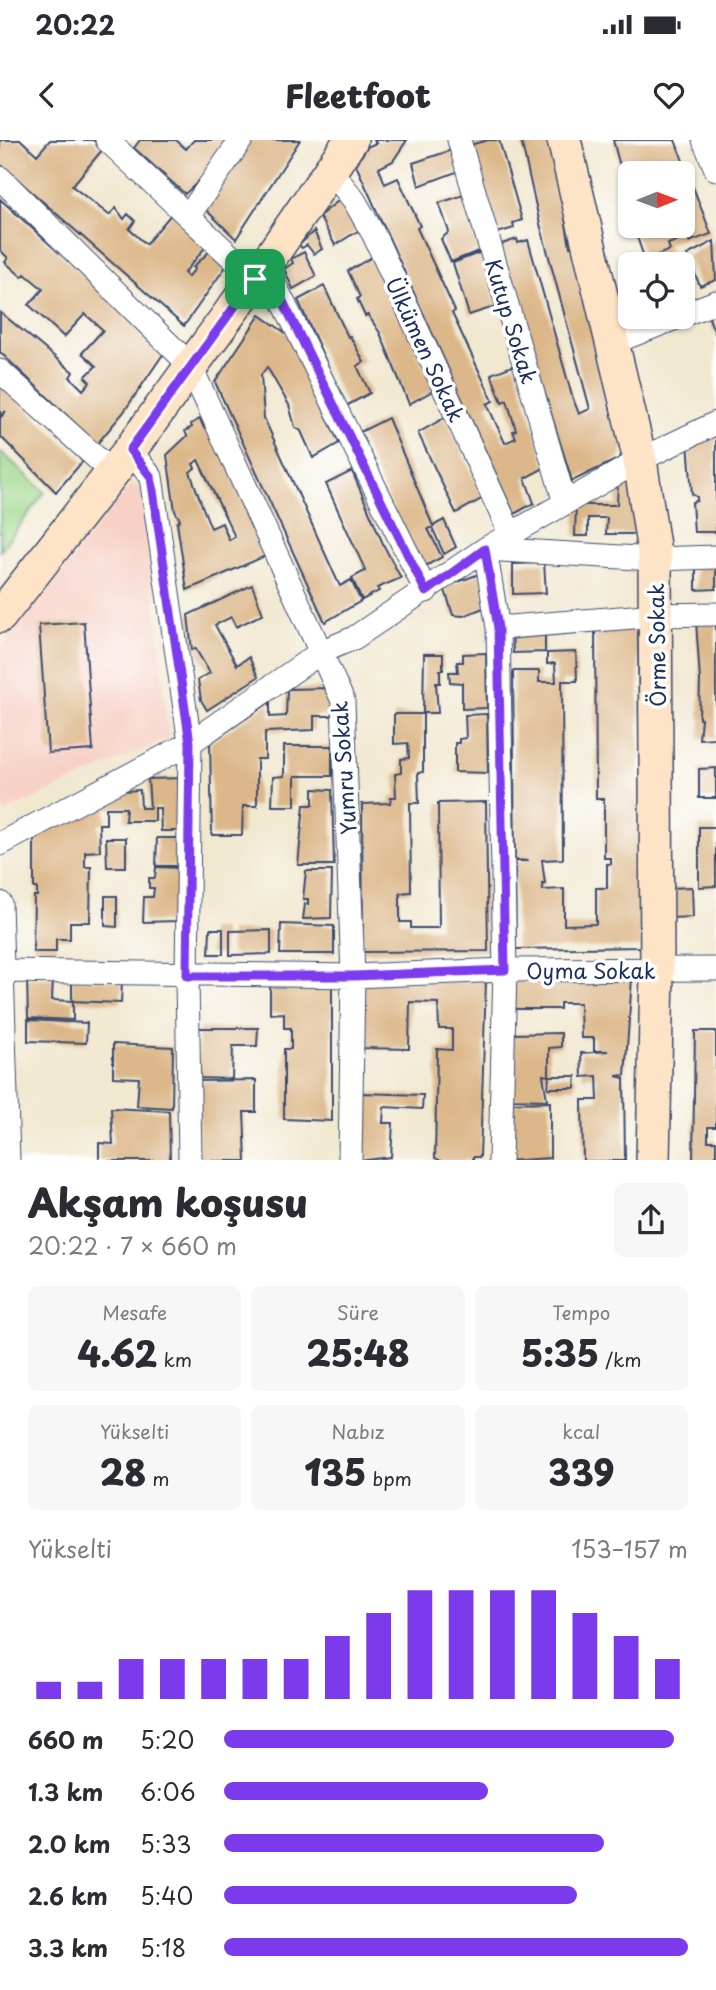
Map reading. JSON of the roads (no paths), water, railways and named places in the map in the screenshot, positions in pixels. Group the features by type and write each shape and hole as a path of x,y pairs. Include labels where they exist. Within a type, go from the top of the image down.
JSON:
{"main road":[{"path":"0,616 121,460 260,272 351,140"},
{"name":"Örme Sokak","path":"564,140 640,460 654,559 657,615 657,970 653,1160"}],"street":[{"path":"189,215 241,140"},
{"name":"Kutup Sokak","path":"459,140 565,503"},
{"path":"117,143 189,215 260,272 426,592"},
{"name":"Ülkümen Sokak","path":"330,170 354,200 374,236 511,535"},
{"path":"0,178 190,365"},
{"path":"695,310 716,302"},
{"path":"612,343 647,329"},
{"name":"Yumru Sokak","path":"190,365 344,701 353,976 350,1160"},
{"path":"0,371 121,460 151,477 190,743 187,976 190,1160"},
{"path":"0,844 190,743 321,652 354,638 426,592 485,549 640,460 716,423"},
{"path":"485,549 654,559 716,557"},
{"path":"485,549 498,628 505,970 500,1160"},
{"path":"498,628 657,615 716,614"},
{"path":"0,906 4,971 2,1050 8,1160"},
{"name":"Oyma Sokak","path":"4,971 187,976 353,976 505,970 716,969"}]}
